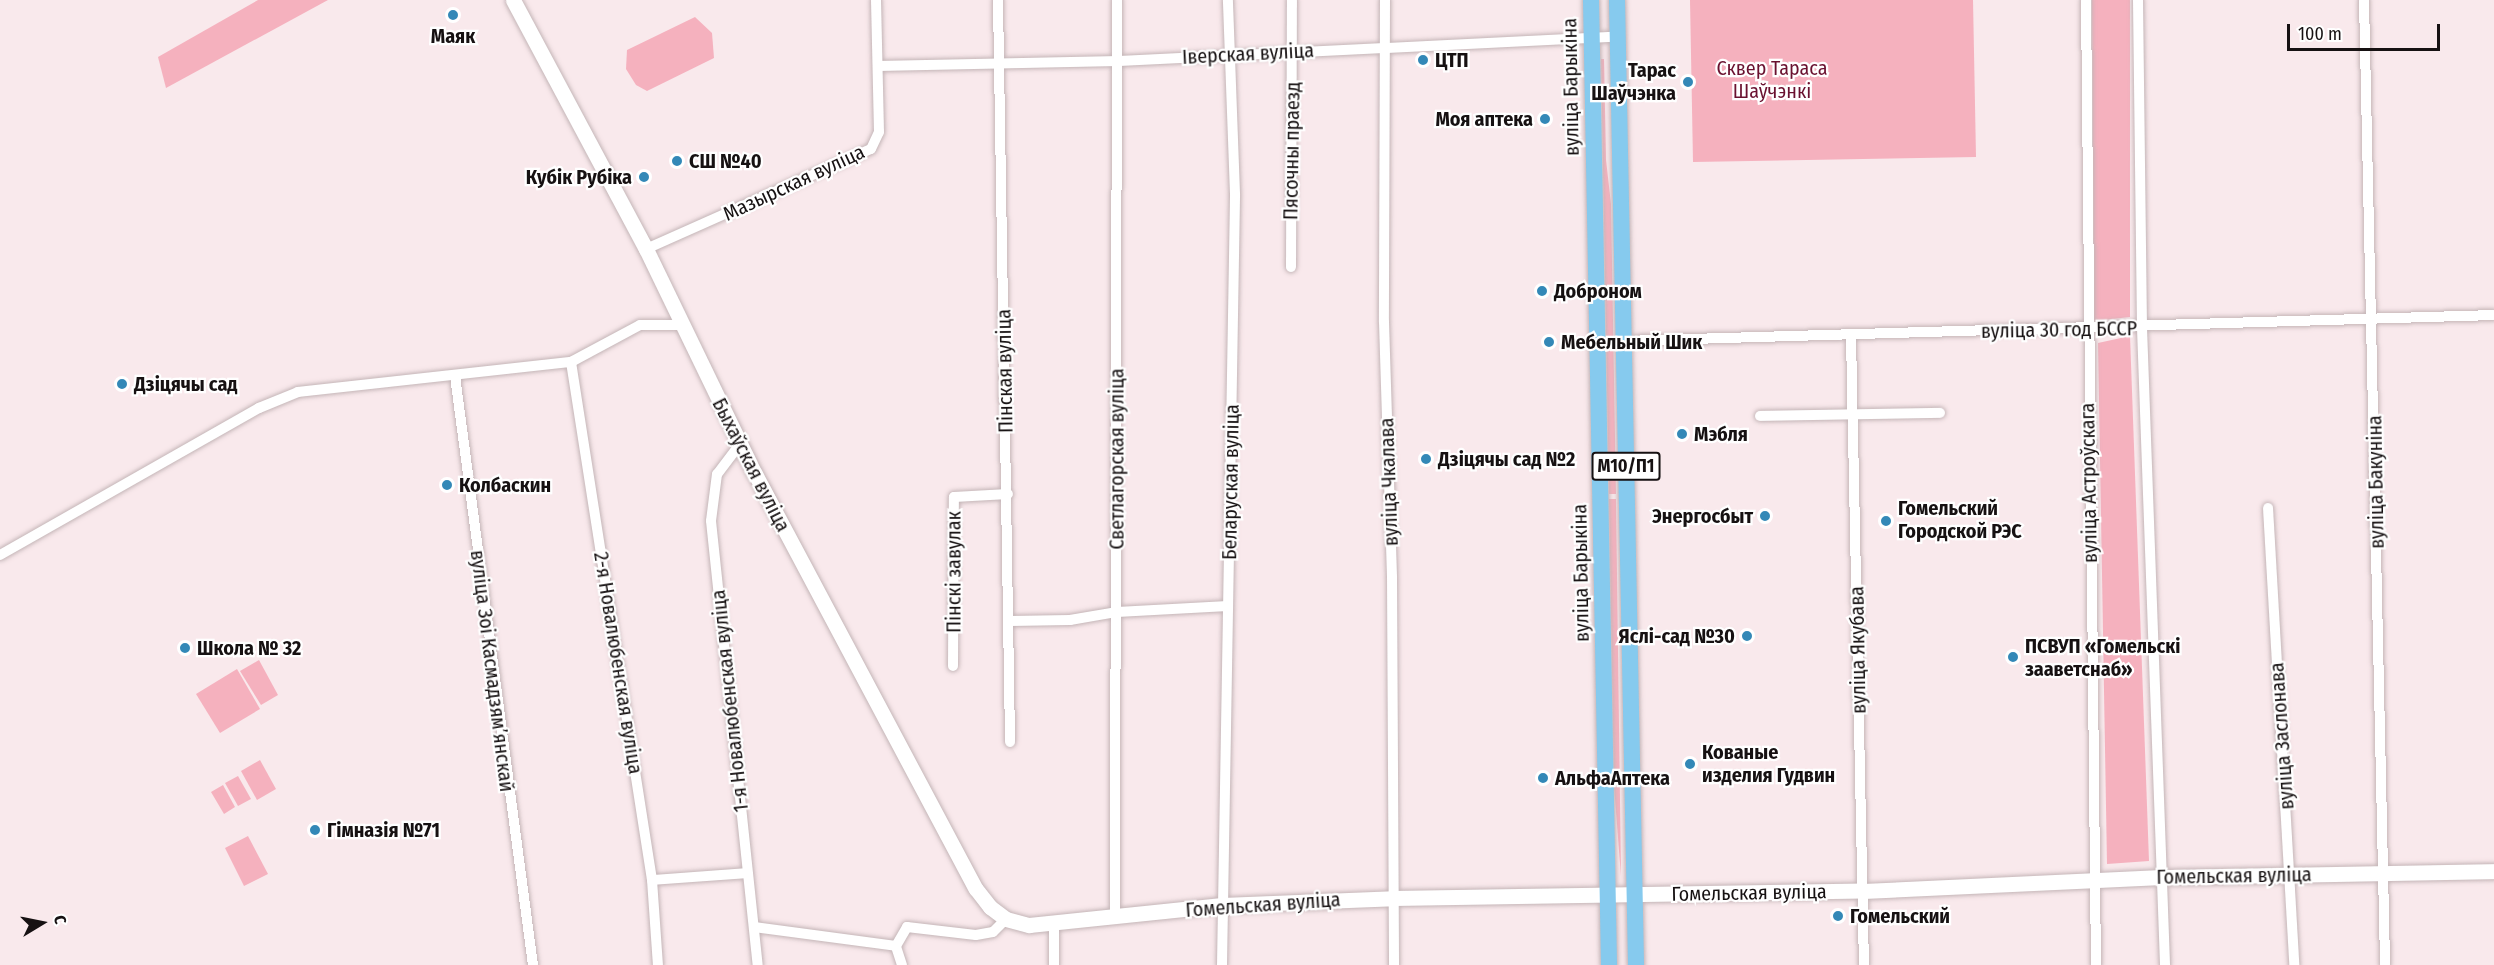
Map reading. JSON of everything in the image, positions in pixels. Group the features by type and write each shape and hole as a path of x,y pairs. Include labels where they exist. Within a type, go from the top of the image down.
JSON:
{"main road":[{"name":"Быхаўская вуліца","path":"513,0 646,249 680,325 740,444 976,889 990,908 1006,918"},
{"name":"вуліца Барыкіна","path":"1591,0 1609,965"},
{"name":"М10/П1","path":"1617,0 1636,965"},
{"name":"Гомельская вуліца","path":"1006,918 1029,925 1222,906 1393,898 1863,891 2162,877 2494,871"}],"street":[{"name":"Мазырская вуліца","path":"646,249 871,149 879,132 876,0"},
{"name":"Пінская вуліца","path":"998,0 1008,494 1010,742"},
{"name":"Светлагорская вуліца","path":"1115,918 1119,61 1117,0"},
{"name":"Беларуская вуліца","path":"1222,965 1235,194 1228,0"},
{"name":"Пясочны праезд","path":"1291,267 1292,0"},
{"name":"вуліца Чкалава","path":"1385,0 1384,322 1392,577 1394,965"},
{"name":"вуліца Астроўскага","path":"2086,0 2087,330 2096,965"},
{"path":"2138,0 2142,328 2165,965"},
{"name":"вуліца Бакуніна","path":"2364,0 2373,317 2385,965"},
{"name":"Іверская вуліца","path":"878,66 1119,61 1618,37"},
{"name":"вуліца 30 год БССР","path":"1624,341 2087,330 2373,317 2494,315"},
{"path":"0,555 259,408 298,392 571,362 640,325 680,325"},
{"name":"вуліца Якубава","path":"1851,336 1864,965"},
{"name":"2-я Новалюбенская вуліца","path":"571,362 652,880 658,965"},
{"name":"вуліца Зоі Касмадзямʼянскай","path":"455,376 533,965"},
{"path":"1760,416 1940,413"},
{"name":"1-я Новалюбенская вуліца","path":"740,444 717,474 711,521 758,965"},
{"name":"Пінскі завулак","path":"953,666 954,496 1008,494"},
{"name":"вуліца Заслонава","path":"2268,508 2291,875 2294,965"},
{"path":"1010,621 1070,620 1117,612 1228,606"},
{"path":"652,880 747,873"},
{"path":"902,965 896,946 907,927 976,935 993,932 1006,918"},
{"path":"1054,923 1054,965"},
{"path":"754,927 896,946"}],"green space":[{"path":"258,0 328,0 166,88 158,57"},
{"name":"Сквер Тараса Шаўчэнкі","path":"1690,0 1973,0 1976,157 1693,162"},
{"path":"2092,0 2130,0 2130,317 2094,321"},
{"path":"695,17 712,33 714,58 647,91 636,85 626,69 627,50"},
{"path":"1601,59 1604,59 1606,160 1611,204 1616,494 1609,494"},
{"path":"2130,336 2149,861 2107,864 2098,343"},
{"path":"1609,499 1616,499 1621,876 1614,786"},
{"path":"259,660 278,695 261,705 240,671"},
{"path":"237,669 260,709 220,733 196,694"},
{"path":"260,760 276,789 257,800 241,771"},
{"path":"238,776 251,799 238,806 225,783"},
{"path":"223,785 235,807 224,814 211,792"},
{"path":"248,836 268,874 244,886 225,848"}],"place":[{"name":"Маяк","path":"453,15"},
{"name":"ЦТП","path":"1423,60"},
{"name":"Тарас Шаўчэнка","path":"1688,82"},
{"name":"Моя аптека","path":"1545,119"},
{"name":"СШ №40","path":"677,161"},
{"name":"Кубік Рубіка","path":"644,177"},
{"name":"Доброном","path":"1542,291"},
{"name":"Мебельный Шик","path":"1549,342"},
{"name":"Дзіцячы сад","path":"122,384"},
{"name":"Мэбля","path":"1682,434"},
{"name":"Дзіцячы сад №2","path":"1426,459"},
{"name":"Колбаскин","path":"447,485"},
{"name":"Энергосбыт","path":"1765,516"},
{"name":"Гомельский Городской РЭС","path":"1886,521"},
{"name":"Яслі-сад №30","path":"1747,636"},
{"name":"Школа № 32","path":"185,648"},
{"name":"ПСВУП «Гомельскі зааветснаб»","path":"2013,657"},
{"name":"Кованые изделия Гудвин","path":"1690,764"},
{"name":"АльфаАптека","path":"1543,778"},
{"name":"Гімназія №71","path":"315,830"},
{"name":"Гомельский","path":"1838,916"}]}
